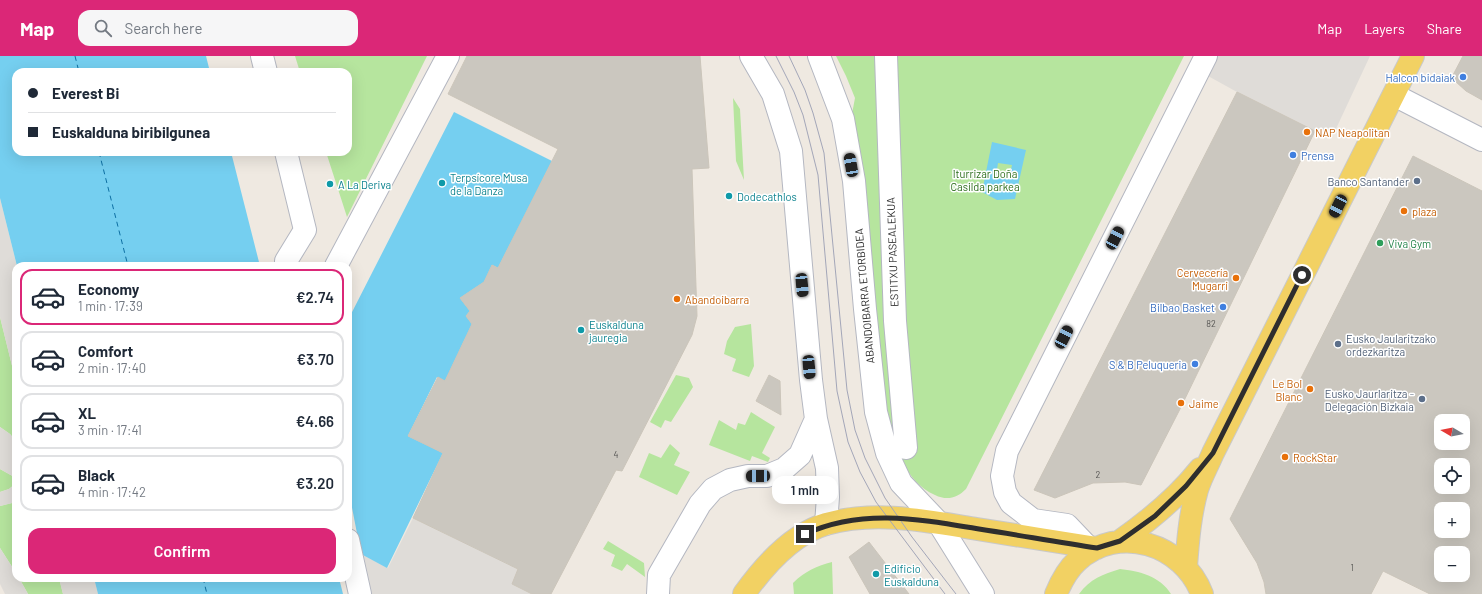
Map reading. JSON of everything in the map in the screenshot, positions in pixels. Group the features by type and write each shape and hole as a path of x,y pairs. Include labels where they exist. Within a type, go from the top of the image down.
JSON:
{"main road":[{"path":"1186,567 1189,527 1194,503 1198,488 1213,453 1413,56"},
{"path":"1120,541 1155,516 1186,486 1213,453"},
{"path":"744,594 760,571 805,534 826,524 866,518 893,517 938,522 1092,547 1120,541 1138,542 1156,546 1172,554 1186,567 1194,576 1202,594"},
{"path":"1056,594 1062,579 1077,561 1092,547"}],"street":[{"path":"262,56 265,68"},
{"path":"338,262 448,56"},
{"path":"750,56 773,94 791,151 810,373 816,419 827,468 828,497 826,524"},
{"name":"ABANDOIBARRA ETORBIDEA","path":"819,56 843,119 854,181 876,412 887,453 901,483 938,522 983,594"},
{"name":"ESTITXU PASEALEKUA","path":"886,56 895,321 906,448"},
{"path":"1092,547 1067,525 1033,520 1011,503 1005,492 1002,476 1007,451 1206,56"},
{"path":"1394,95 1482,140"},
{"path":"286,262 305,230 287,156"},
{"path":"658,594 659,575 700,504 713,489 730,480 748,476 767,476 784,469 800,455 816,419"},
{"path":"352,558 360,594"}],"green space":[{"path":"295,56 427,56 347,217 327,156 352,156 352,68 299,68"},
{"name":"Iturrizar Doña Casilda parkea","path":"836,56 1184,56 966,489 959,495 952,498 939,497 924,489 916,481 909,472 898,452 887,418 851,119 855,98"},
{"path":"733,98 740,109 744,180 736,161"},
{"path":"0,317 12,366 12,436 0,427"},
{"path":"751,324 754,366 749,377 732,371 736,359 724,354 727,341 735,327"},
{"path":"676,375 689,378 693,387 671,422 665,420 661,428 650,422"},
{"path":"751,412 775,427 762,453 770,458 768,462 752,456 750,461 709,445 719,420 736,430 738,423 745,425"},
{"path":"670,444 680,453 674,465 690,472 677,495 639,477 649,453 661,458"},
{"path":"0,469 12,476 12,486 0,492"},
{"path":"12,503 12,567 0,548 0,506"},
{"path":"608,541 644,563 645,577 627,564 622,571 611,566 615,555 603,549"},
{"path":"832,562 833,594 794,594 793,583 802,575 821,565"},
{"path":"1120,569 1142,573 1155,579 1171,594 1079,594 1092,581"},
{"path":"21,582 60,582 63,594 28,594"}],"shaded area":[{"path":"1206,56 1370,56 1334,133 1327,134 1315,131 1199,71"},
{"path":"0,198 16,262 12,262 12,366 0,317"},
{"path":"0,427 12,436 12,476 0,469"},
{"path":"12,486 12,503 0,506 0,492"},
{"path":"413,518 518,569 512,584 532,594 369,594 361,554 388,568"},
{"path":"0,548 12,567 12,582 21,582 28,594 5,594 0,584"},
{"path":"60,582 95,582 98,594 63,594"}],"water":[{"path":"0,56 206,56 209,68 12,68 12,156 232,156 259,262 16,262 0,198"},
{"path":"454,112 552,161 498,268 492,265 484,282 460,298 470,311 466,316 472,324 445,381 437,377 408,436 443,453 387,568 361,554 352,508 352,312"},
{"path":"992,142 1026,150 1015,199 997,200 982,192","holes":["998,163 1012,165 1009,179 996,176"]},
{"path":"95,582 340,582 343,594 98,594"}],"building":[{"name":"Euskalduna jauregia","path":"467,56 700,56 709,168 692,169 697,316 692,335 622,471 616,470 551,594 532,594 512,584 518,569 413,518 443,453 408,436 438,377 445,381 472,324 466,316 470,311 460,298 484,282 492,265 498,268 558,149 448,94"},
{"path":"1463,56 1482,56 1482,100 1466,91 1455,81 1453,75"},
{"path":"1237,92 1315,131 1179,411 1141,485 1125,482 1093,483 1055,498 1034,490"},
{"path":"1413,156 1482,191 1482,594 1430,594 1383,571 1371,594 1266,594 1264,582 1257,563 1230,519"},
{"path":"769,375 780,381 781,415 756,401"},
{"name":"Edificio Euskalduna","path":"869,542 909,594 870,594 849,557"}],"ferry route":[{"path":"75,56 78,68"},
{"path":"100,156 127,262"},
{"path":"204,582 207,594"}],"tram line":[{"path":"776,56 794,92 803,115 818,175 837,391 848,442 860,472 876,502 945,594"},
{"path":"789,56 805,90 824,153 847,390 855,430 865,458 885,498 912,537 956,594"}],"place":[{"name":"Halcon bidaiak","path":"1463,77"},
{"name":"NAP Neapolitan","path":"1307,132"},
{"name":"Prensa","path":"1293,155"},
{"name":"Banco Santander","path":"1417,181"},
{"name":"Terpsícore Musa de la Danza","path":"442,183"},
{"name":"A La Deriva","path":"330,184"},
{"name":"Dodecathlos","path":"729,196"},
{"name":"plaza","path":"1404,211"},
{"name":"Viva Gym","path":"1380,243"},
{"name":"Cervecería Mugarri","path":"1236,278"},
{"name":"Abandoibarra","path":"677,299"},
{"name":"Bilbao Basket","path":"1223,307"},
{"name":"Euskalduna jauregia","path":"581,330"},
{"name":"Eusko Jaularitzako ordezkaritza","path":"1338,344"},
{"name":"S & B Peluqueria","path":"1195,364"},
{"name":"Le Bol Blanc","path":"1310,389"},
{"name":"Eusko Jaurlaritza - Delegación Bizkaia","path":"1422,399"},
{"name":"Jaime","path":"1181,403"},
{"name":"RockStar","path":"1285,457"},
{"name":"Edificio Euskalduna","path":"876,574"}],"route":[{"path":"805,534 826,524 866,518 893,517 938,522 1097,548 1120,541 1155,516 1186,486 1213,453 1302,275"}]}
